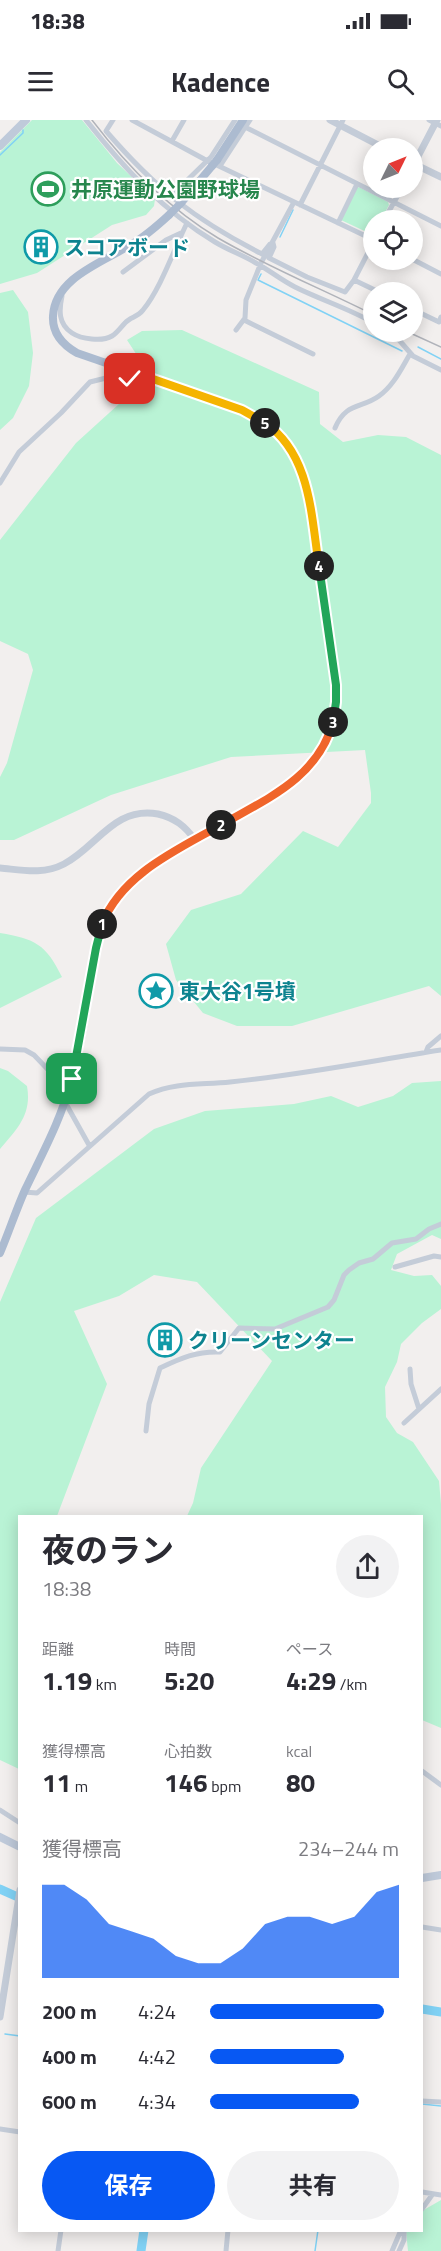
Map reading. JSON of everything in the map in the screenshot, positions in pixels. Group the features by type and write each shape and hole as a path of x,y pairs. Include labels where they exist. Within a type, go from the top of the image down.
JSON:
{"main road":[{"path":"0,146 22,122"},
{"path":"0,1253 24,1192 65,1102 84,1021 99,933 105,918 123,891 145,870 286,788 298,778 326,742 335,716 336,693 333,663 305,479 292,451 268,425 242,410 77,353 61,342 53,321 54,303 60,292 78,276 136,242 169,215 182,203 244,124"},
{"path":"0,1837 18,1846"},
{"path":"423,1878 441,1875"}],"street":[{"path":"86,120 129,171 187,223 215,242 295,287 363,317"},
{"path":"112,120 106,131 135,165 170,197 207,224 262,254 273,243"},
{"path":"132,120 363,236"},
{"path":"172,141 184,120"},
{"path":"170,197 214,163 235,120"},
{"path":"250,120 244,124 441,226"},
{"path":"330,120 342,123 367,138"},
{"path":"423,146 436,122"},
{"path":"300,205 342,123"},
{"path":"423,169 441,177"},
{"path":"338,223 357,184"},
{"path":"390,210 396,198"},
{"path":"236,330 244,320 246,300 261,266 294,202"},
{"path":"60,292 62,296 61,317 67,329 80,337 99,339 111,337 127,320 135,318 151,298 187,223"},
{"path":"123,272 166,240 182,232"},
{"path":"273,243 274,247 269,258 343,292 354,280 363,262"},
{"path":"423,265 441,274"},
{"path":"354,280 363,284"},
{"path":"423,314 439,322 441,317"},
{"path":"244,320 313,354"},
{"path":"401,342 410,354 441,370"},
{"path":"335,428 351,407 370,402 390,386 410,354"},
{"path":"0,483 20,452 90,382 106,378 127,381 133,372"},
{"path":"0,868 36,872 63,865 114,823 134,814 155,814 173,819 182,824 195,840"},
{"path":"426,1052 428,1047 441,1036"},
{"path":"0,1049 25,1050 34,1055 56,1078 65,1102 89,1145"},
{"path":"24,1192 37,1193 149,1094 163,1088 230,1082 441,1050"},
{"path":"146,1431 149,1404 160,1368 187,1355 205,1351 220,1352 239,1328 275,1329 328,1308 349,1269 373,1259 392,1243 416,1239 429,1229 441,1224"},
{"path":"396,1267 434,1256 441,1257"},
{"path":"410,1369 411,1384 419,1409"},
{"path":"404,1424 441,1389"},
{"path":"423,1773 441,1785"},
{"path":"0,1810 18,1822"},
{"path":"0,2018 18,1904"},
{"path":"423,1927 441,1930"},
{"path":"423,2101 441,2102"},
{"path":"0,2129 18,2132"},
{"path":"423,2192 441,2195"},
{"path":"423,2208 432,2195"},
{"path":"58,2251 61,2232"},
{"path":"226,2251 228,2232"},
{"path":"392,2251 402,2232"},
{"path":"399,2251 404,2240 403,2232"}],"green space":[{"path":"32,120 82,120 117,163 155,199 154,206 146,215 112,225 37,273 0,284 0,152"},
{"path":"357,188 363,189 363,198 380,198 389,205 386,210 363,210 363,230 341,220"},
{"path":"13,290 28,312 33,353 29,386 13,418 0,430 0,293"},
{"path":"182,330 319,392 320,424 343,442 378,435 406,437 441,455 441,996 429,986 292,1026 237,1026 203,1013 176,980 166,944 191,910 241,894 303,831 338,847 371,803 365,750 231,757 111,795 14,840 0,840 0,777 7,763 33,670 28,654 0,641 0,540 76,443 130,394 144,366 127,340 142,331"},
{"path":"0,933 22,938 38,945 45,950 62,977 0,1008"},
{"path":"0,1068 8,1071 27,1086 28,1096 22,1120 0,1149"},
{"path":"441,1081 441,1239 432,1235 397,1254 391,1270 414,1276 432,1275 441,1286 441,1309 422,1323 401,1344 397,1362 385,1387 386,1417 397,1433 413,1442 439,1481 441,1504 441,1728 423,1720 423,1515 187,1515 193,1503 201,1468 272,1361 197,1282 154,1275 119,1296 74,1311 107,1384 57,1515 18,1515 18,1769 0,1760 0,1302 36,1218 154,1129 205,1111 294,1104 331,1096 358,1107 393,1096 412,1083"},
{"path":"441,2200 441,2251 408,2251 406,2232 423,2232 423,2210"}],"waterway":[{"path":"0,155 23,133 23,130"},
{"path":"280,237 293,210"},
{"path":"261,274 258,280 402,351"},
{"path":"418,347 441,359"},
{"path":"0,1889 18,1897"},
{"path":"423,2009 441,2012"},
{"path":"5,2034 18,2036"},
{"path":"423,2104 441,2106"},
{"path":"141,2251 144,2232"},
{"path":"315,2251 318,2232"}],"railway":[{"path":"92,120 119,154 149,185 200,226 256,259 363,310"},
{"path":"423,339 441,347"}],"place":[{"name":"井原運動公園野球場","path":"48,189"},
{"name":"スコアボード","path":"41,247"},
{"name":"東大谷1号墳","path":"156,991"},
{"name":"クリーンセンター","path":"165,1340"}],"route":[{"path":"72,1079 99,933 113,904 145,870 232,818 261,804 298,778 326,742 335,716 336,685 308,493 305,479 292,451 278,433 242,410 133,372 130,379"}]}
